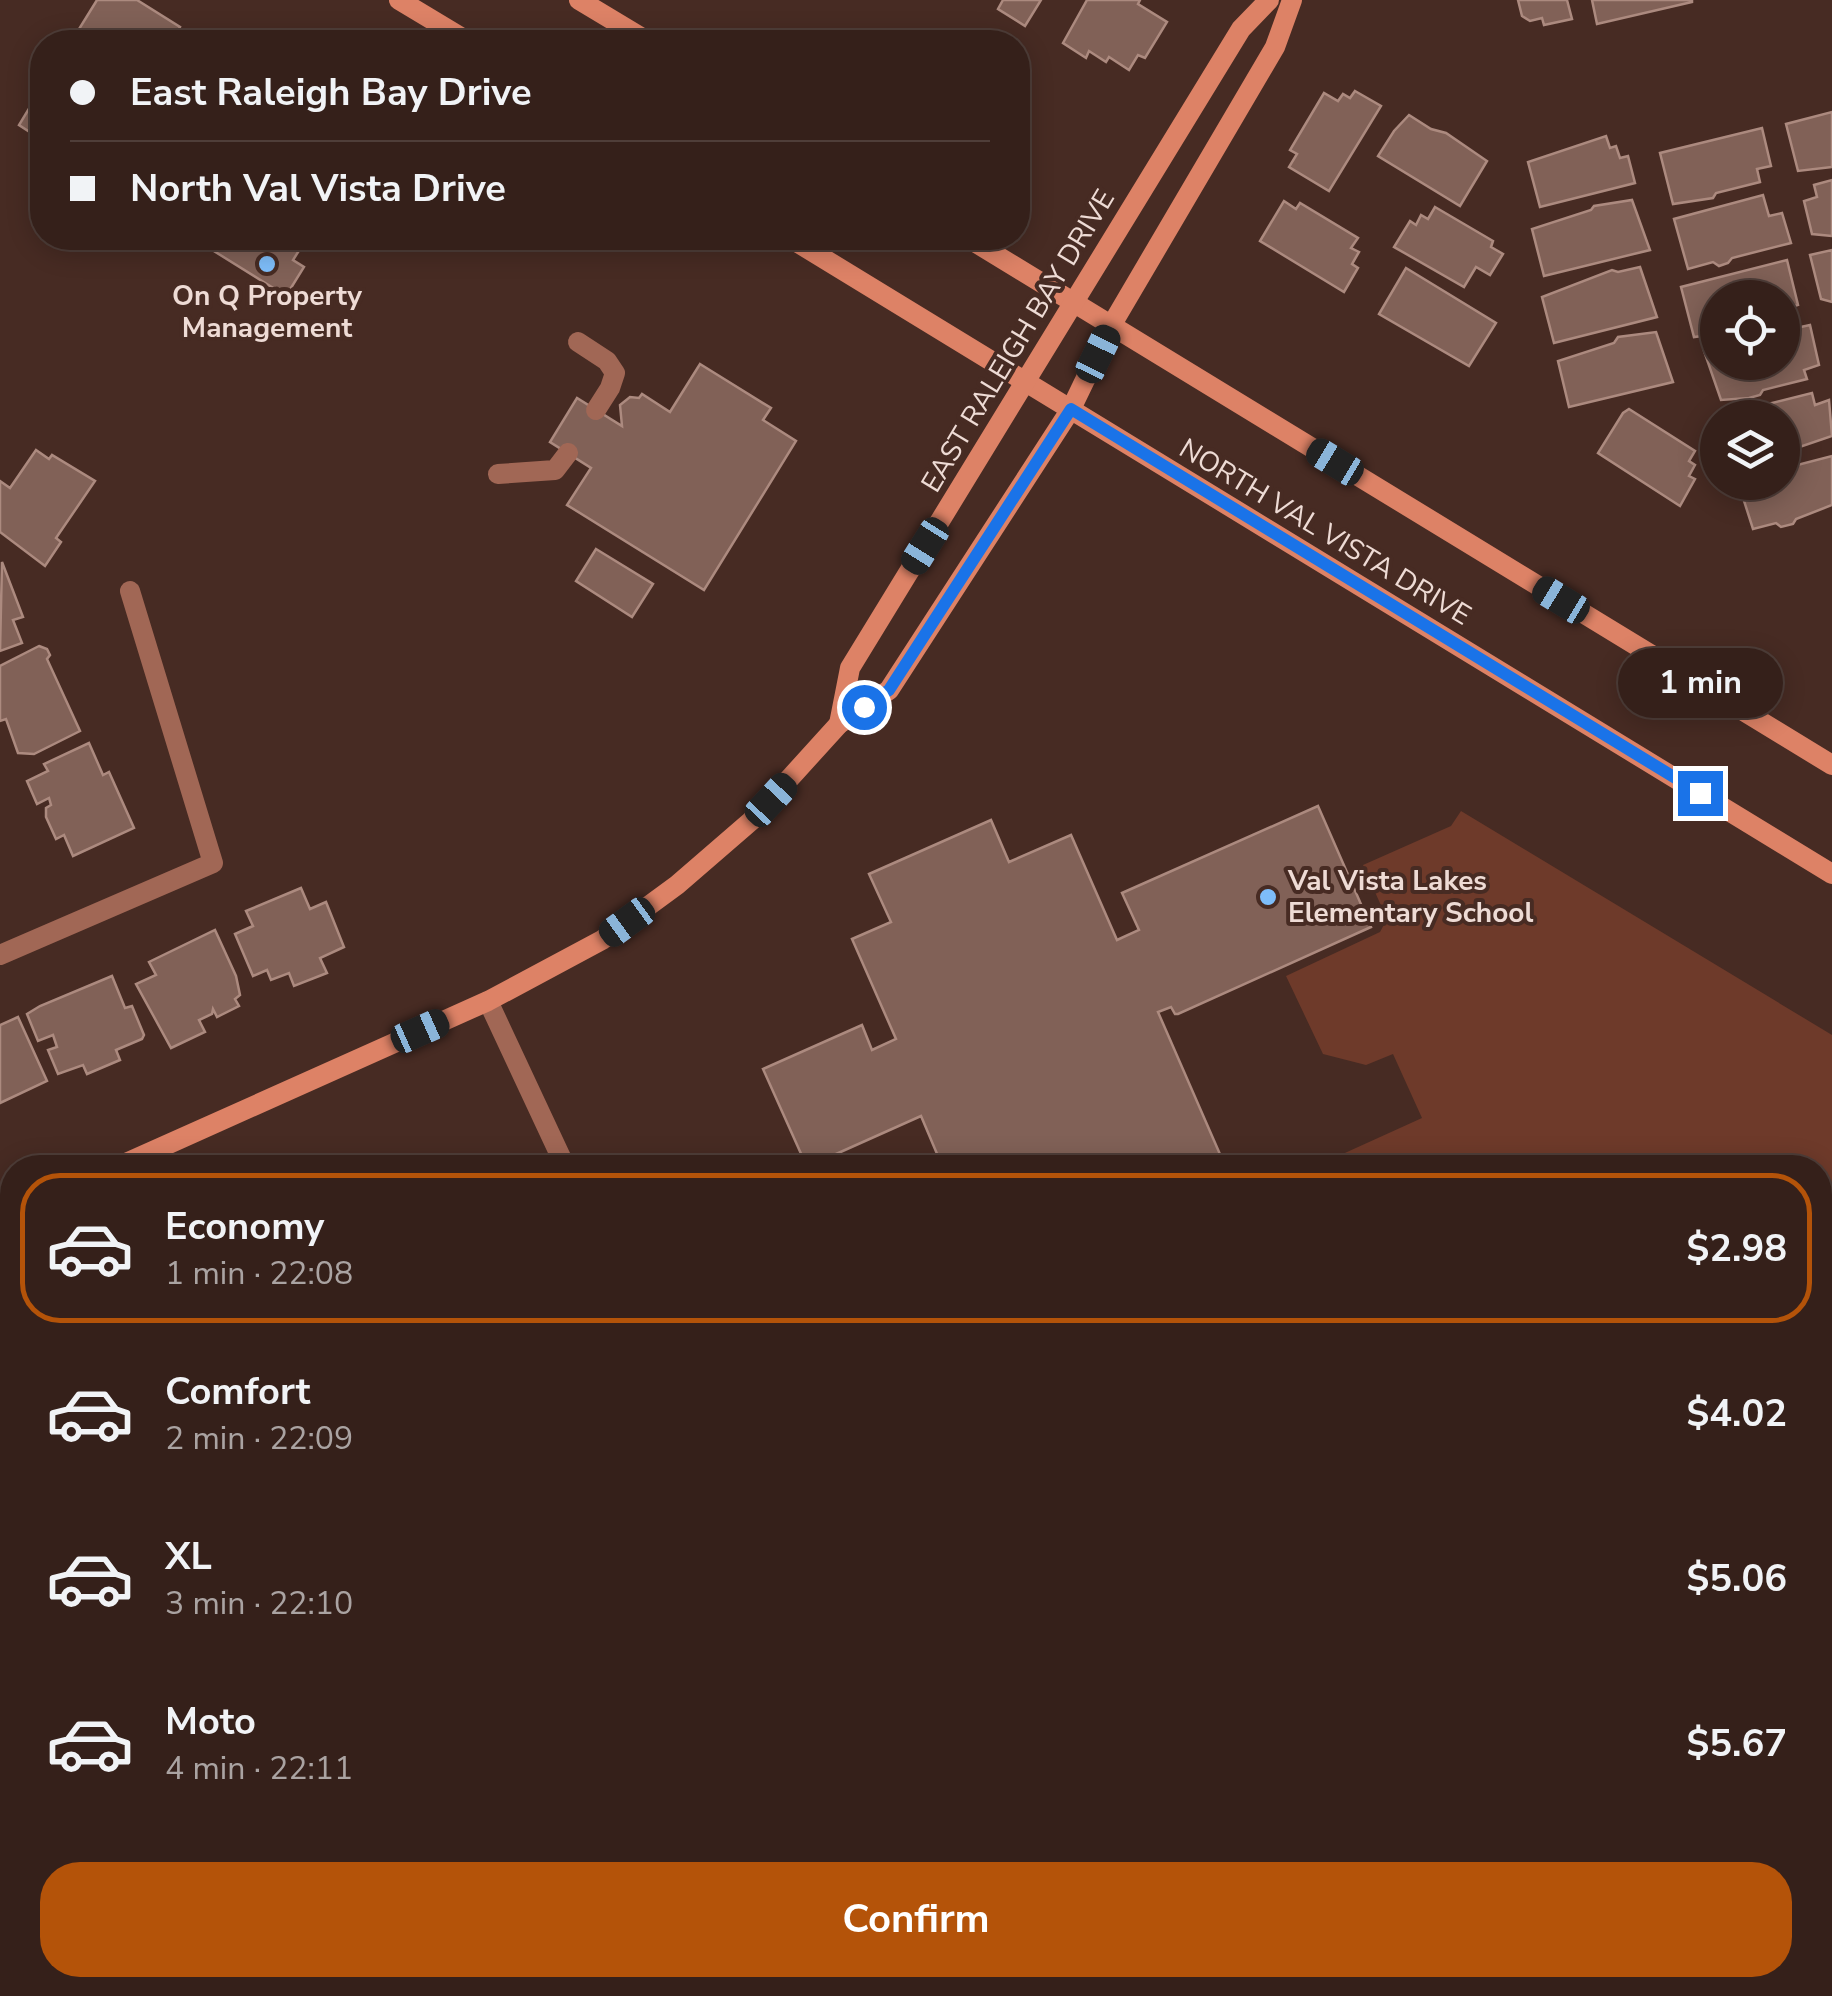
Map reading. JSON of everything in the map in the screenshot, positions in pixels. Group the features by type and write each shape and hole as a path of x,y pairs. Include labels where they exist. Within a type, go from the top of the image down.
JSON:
{"street":[{"path":"399,0 449,30"},
{"path":"579,0 628,30"},
{"name":"EAST RALEIGH BAY DRIVE","path":"839,724 850,668 1242,28 1269,0"},
{"path":"144,1155 488,1001 602,940 676,885 751,821 839,724 889,690 1071,409 1111,326 1275,47 1292,0"},
{"name":"NORTH VAL VISTA DRIVE","path":"810,250 1832,874"},
{"path":"988,250 1832,765"},
{"path":"578,342 607,362 615,373 596,410"},
{"path":"498,474 554,470 568,454"},
{"path":"0,955 213,863 130,591"},
{"path":"488,1001 560,1155"}],"shaded area":[{"path":"1461,811 1832,1035 1832,1155 1340,1155 1422,1118 1393,1054 1366,1065 1323,1054 1286,976 1380,932 1387,919 1363,865 1451,826"}],"building":[{"path":"97,0 137,0 180,27 178,30 78,30"},
{"path":"1003,0 1041,0 1025,26 998,9"},
{"path":"1087,0 1140,0 1138,4 1167,22 1145,58 1138,55 1129,70 1109,57 1106,62 1089,51 1086,58 1063,43"},
{"path":"1518,0 1567,0 1572,19 1544,25 1542,18 1530,21 1522,16"},
{"path":"1592,0 1692,0 1692,2 1597,24"},
{"path":"1355,91 1381,106 1329,191 1289,167 1297,154 1290,150 1324,93 1338,101 1343,94 1350,98"},
{"path":"30,107 30,132 19,125"},
{"path":"1832,112 1832,167 1798,171 1786,124"},
{"path":"1409,115 1446,133 1487,161 1460,206 1378,156"},
{"path":"1762,128 1771,166 1757,169 1760,182 1716,193 1713,198 1673,204 1660,153"},
{"path":"1606,136 1610,148 1616,146 1620,158 1628,156 1635,183 1540,207 1528,162"},
{"path":"1832,180 1832,236 1812,234 1804,201 1817,197 1814,185"},
{"path":"1763,195 1769,216 1782,213 1791,243 1732,258 1719,266 1713,262 1688,269 1674,219"},
{"path":"1632,200 1650,250 1544,276 1532,229 1594,206"},
{"path":"1284,201 1296,209 1300,203 1358,238 1351,248 1359,252 1352,264 1358,268 1344,292 1260,241"},
{"path":"1435,207 1493,241 1491,247 1503,254 1490,275 1476,267 1464,287 1394,247 1410,221 1416,225 1421,215 1428,219"},
{"name":"On Q Property Management","path":"212,250 299,250 293,260 304,267 286,296"},
{"path":"1832,250 1832,302 1821,299 1810,255"},
{"path":"1787,260 1792,280 1708,280"},
{"path":"1640,267 1657,317 1554,343 1542,297 1612,270"},
{"path":"1406,268 1496,323 1469,366 1379,314"},
{"path":"1700,282 1700,336 1694,337 1681,287"},
{"path":"1810,325 1819,365 1804,370 1807,379 1763,390 1749,398 1721,400 1714,380 1800,380 1800,327"},
{"path":"1656,332 1673,382 1569,407 1558,361 1614,343 1618,337"},
{"path":"700,364 771,408 763,420 796,441 704,590 567,505 591,468 550,442 577,398 622,426 620,405 630,397 639,398 642,394 670,412"},
{"path":"1812,393 1815,405 1829,400 1832,436 1800,447 1800,400 1784,400"},
{"path":"1629,409 1695,451 1689,461 1695,465 1689,476 1695,479 1680,506 1598,453"},
{"path":"36,450 49,459 52,455 95,481 56,538 61,542 45,566 0,532 0,481 10,488"},
{"path":"1832,456 1832,505 1796,519 1793,524 1781,527 1776,523 1753,529 1744,500 1800,500 1800,464"},
{"path":"596,549 653,584 632,617 576,581"},
{"path":"2,562 23,617 13,620 22,643 0,651"},
{"path":"39,646 50,655 47,659 80,731 34,754 18,753 6,719 0,721 0,666"},
{"path":"89,743 103,775 109,772 134,828 73,856 64,835 56,839 46,817 46,808 51,805 49,798 37,804 27,781 48,771 44,764"},
{"path":"1318,806 1371,927 1178,1014 1171,1007 1158,1012 1220,1155 938,1155 921,1116 834,1155 802,1155 763,1069 862,1025 872,1050 896,1039 852,939 891,922 869,874 991,820 1009,862 1071,835 1117,940 1139,930 1122,893"},
{"path":"301,888 310,909 326,902 344,947 320,958 327,973 294,986 289,973 271,980 267,970 253,976 235,934 253,926 246,911"},
{"path":"215,930 236,976 240,995 235,999 239,1006 217,1017 213,1009 212,1014 199,1020 205,1032 171,1048 136,984 156,975 149,962"},
{"path":"112,976 125,1008 132,1006 144,1035 142,1039 116,1050 120,1060 87,1074 83,1065 58,1074 48,1050 57,1047 53,1035 38,1041 27,1014"},
{"path":"18,1017 47,1081 0,1103 0,1025"}],"place":[{"name":"On Q Property Management","path":"267,264"},
{"name":"Val Vista Lakes Elementary School","path":"1268,897"}],"route":[{"path":"864,707 889,690 1071,409 1700,793"}]}
